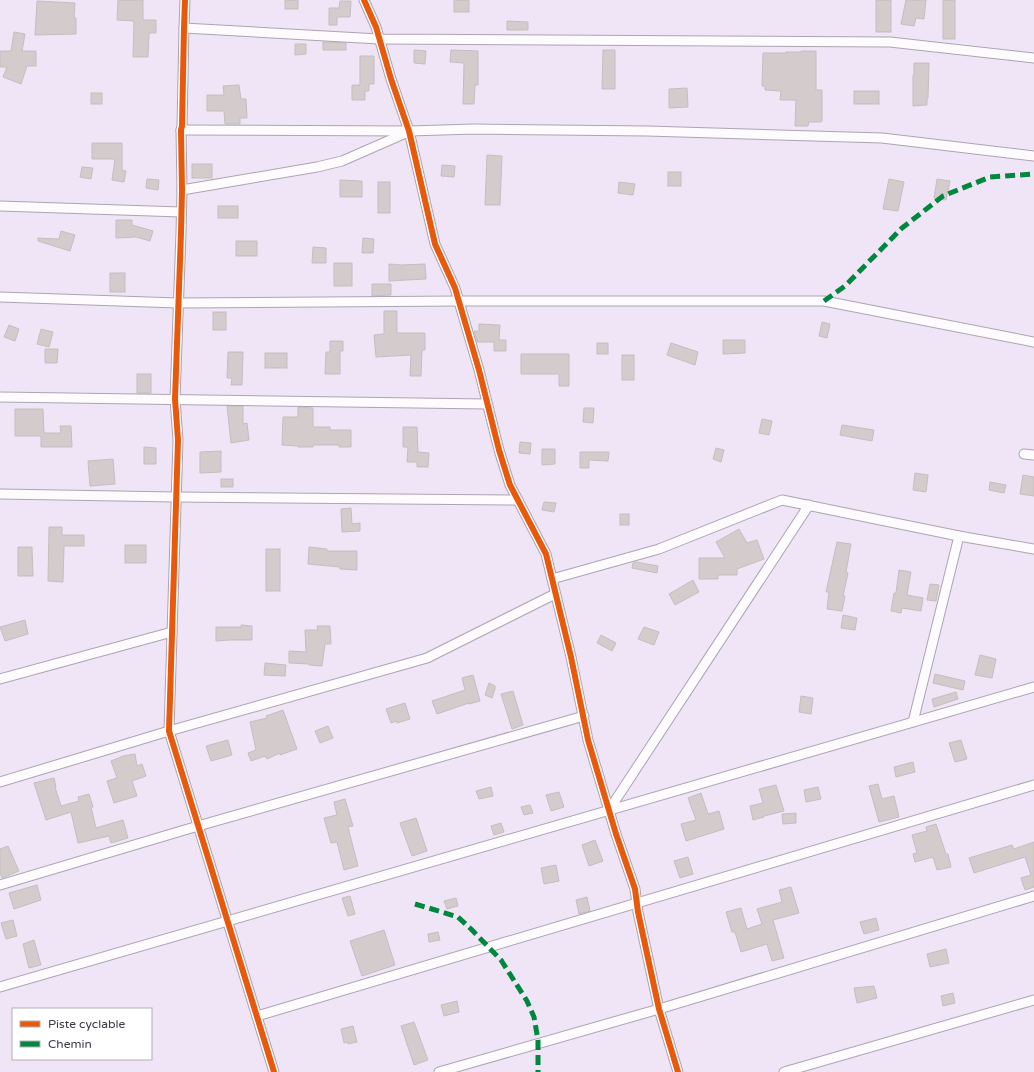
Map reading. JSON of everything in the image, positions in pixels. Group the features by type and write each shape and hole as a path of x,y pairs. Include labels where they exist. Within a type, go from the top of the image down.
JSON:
{"street":[{"path":"185,0 181,130 182,190 175,399 178,440 169,731 274,1072"},
{"path":"364,0 376,27 391,79 409,131 435,244 455,288 510,485 546,554 571,657 588,740 616,834 635,889 659,1009 678,1072"},
{"path":"184,28 379,39 890,42 1034,58"},
{"path":"181,130 409,131 474,129 647,131 882,138 1034,156"},
{"path":"182,190 317,167 342,161 409,131"},
{"path":"0,206 181,212"},
{"path":"0,297 178,303 824,301 1034,342"},
{"path":"0,397 487,404"},
{"path":"1024,454 1034,455"},
{"path":"0,494 518,500"},
{"path":"552,579 658,549 782,500 959,536 1034,549"},
{"path":"609,810 809,506"},
{"path":"913,722 959,536"},
{"path":"0,782 169,731 427,658 555,594"},
{"path":"0,679 172,632"},
{"path":"0,987 1034,686"},
{"path":"0,885 198,826 584,716"},
{"path":"257,1016 1034,785"},
{"path":"439,1072 659,1009 1034,896"},
{"path":"784,1072 1034,1000"}],"building":[{"path":"118,0 143,0 143,20 156,20 156,33 149,33 148,57 133,57 134,21 117,20"},
{"path":"285,0 298,0 298,9 285,9"},
{"path":"454,0 469,0 469,12 454,12"},
{"path":"876,0 891,0 891,32 876,32"},
{"path":"906,0 926,0 924,19 916,18 914,26 901,24"},
{"path":"943,0 955,0 955,39 943,39"},
{"path":"37,1 75,3 74,18 76,18 76,34 35,35"},
{"path":"340,1 351,1 350,17 337,17 337,25 329,25 329,8 339,8"},
{"path":"507,21 528,22 528,30 507,30"},
{"path":"14,32 25,34 22,51 36,51 36,66 27,66 21,84 3,77 7,67 0,67 0,51 11,51"},
{"path":"323,42 346,43 346,50 323,50"},
{"path":"295,44 306,44 306,54 295,55"},
{"path":"414,50 426,51 425,64 414,63"},
{"path":"451,50 478,51 478,85 475,85 474,104 463,104 464,63 450,62"},
{"path":"603,50 615,50 615,89 602,89"},
{"path":"816,51 816,90 822,90 822,121 809,122 808,126 795,126 796,100 780,100 781,91 765,90 765,86 762,86 763,53 786,53"},
{"path":"360,56 374,56 374,84 369,84 369,91 365,91 365,100 352,100 352,85 360,85"},
{"path":"914,63 929,63 927,105 913,106"},
{"path":"239,85 241,99 246,99 247,118 240,118 240,124 225,124 224,111 207,111 207,95 224,95 223,86"},
{"path":"687,88 688,107 669,108 669,89"},
{"path":"854,91 879,91 879,104 854,104"},
{"path":"91,93 102,93 102,104 91,104"},
{"path":"92,143 122,143 122,170 126,171 124,182 112,180 115,159 92,159"},
{"path":"487,155 502,156 500,205 485,205"},
{"path":"192,164 212,164 212,178 192,178"},
{"path":"442,165 455,166 454,177 441,176"},
{"path":"82,167 93,168 91,179 80,177"},
{"path":"668,172 681,172 681,186 668,186"},
{"path":"147,179 159,180 158,190 146,188"},
{"path":"889,179 904,182 898,211 883,209"},
{"path":"937,179 950,181 946,200 934,198"},
{"path":"340,180 362,181 362,197 340,197"},
{"path":"378,182 390,182 390,213 378,213"},
{"path":"619,182 635,184 633,195 618,193"},
{"path":"218,206 238,206 238,218 218,218"},
{"path":"116,220 132,220 132,225 153,231 150,241 136,237 116,238"},
{"path":"61,231 75,235 70,251 38,241 38,238 59,239"},
{"path":"363,238 374,239 373,253 362,253"},
{"path":"236,241 257,241 257,256 236,256"},
{"path":"313,247 326,248 326,263 312,263"},
{"path":"334,263 352,263 352,286 334,286"},
{"path":"389,264 425,264 426,279 389,281"},
{"path":"110,273 125,273 125,292 110,292"},
{"path":"372,284 391,284 391,295 372,296"},
{"path":"384,311 397,311 397,333 425,333 425,350 422,350 421,376 410,376 411,355 376,357 374,335 384,334"},
{"path":"213,312 226,312 226,330 213,330"},
{"path":"822,322 830,324 827,338 819,336"},
{"path":"479,324 500,325 499,340 506,340 506,351 494,351 494,342 477,342 474,331 479,331"},
{"path":"9,325 19,329 15,341 4,337"},
{"path":"41,329 53,332 49,347 37,344"},
{"path":"723,340 745,340 745,353 723,354"},
{"path":"330,341 343,341 343,351 340,351 340,374 325,374 326,352 330,352"},
{"path":"597,343 608,343 608,354 597,354"},
{"path":"671,343 698,352 695,365 667,355"},
{"path":"45,349 58,349 57,363 45,363"},
{"path":"228,352 243,352 242,385 231,385 232,378 227,378"},
{"path":"265,353 287,353 287,368 265,368"},
{"path":"521,354 569,354 569,386 559,386 559,374 521,374"},
{"path":"622,355 634,355 634,380 622,380"},
{"path":"137,374 151,374 151,393 137,393"},
{"path":"227,406 243,406 243,424 247,423 249,440 231,443"},
{"path":"298,407 313,408 313,427 330,427 330,430 351,430 351,447 339,447 339,445 313,445 313,447 298,447 282,445 283,417 298,417"},
{"path":"584,408 594,408 593,423 583,422"},
{"path":"15,409 43,409 44,433 61,433 60,426 71,426 72,447 41,447 41,436 15,436"},
{"path":"762,419 772,421 769,435 759,433"},
{"path":"842,425 874,430 872,441 840,435"},
{"path":"403,427 417,427 418,452 429,453 428,467 417,467 417,462 407,462 408,447 403,447"},
{"path":"520,442 531,443 530,454 519,453"},
{"path":"144,447 156,448 156,464 144,464"},
{"path":"716,448 724,450 721,462 713,459"},
{"path":"542,449 555,449 555,464 542,465"},
{"path":"221,451 221,472 200,473 200,452"},
{"path":"580,452 609,452 608,461 589,460 589,468 580,468"},
{"path":"113,459 115,484 90,486 88,461"},
{"path":"915,473 928,475 926,492 913,490"},
{"path":"1023,475 1034,477 1034,496 1020,494"},
{"path":"221,479 233,479 233,487 221,487"},
{"path":"990,482 1006,485 1004,493 989,490"},
{"path":"544,502 556,503 554,512 542,510"},
{"path":"351,508 352,524 360,523 360,531 342,532 341,509"},
{"path":"620,514 629,514 629,525 620,525"},
{"path":"49,527 62,527 62,535 84,535 84,546 64,546 63,582 48,581"},
{"path":"739,529 747,543 757,540 764,559 737,569 737,575 718,575 718,579 699,579 699,558 725,558 716,542"},
{"path":"837,542 851,544 846,572 848,573 843,596 845,596 842,611 827,609 829,592 826,592"},
{"path":"125,545 146,545 146,563 125,563"},
{"path":"18,547 32,547 33,576 18,576"},
{"path":"309,547 327,549 327,551 357,551 357,570 308,564"},
{"path":"266,549 280,549 280,591 266,591"},
{"path":"636,562 658,566 657,573 632,568 633,563"},
{"path":"899,570 911,572 907,595 923,598 921,611 902,608 901,613 891,611 894,593 896,593"},
{"path":"693,580 699,592 675,605 669,594"},
{"path":"930,584 939,585 936,601 927,600"},
{"path":"843,615 857,618 855,630 841,628"},
{"path":"25,620 28,634 5,641 0,627"},
{"path":"241,625 252,626 252,640 216,641 216,627 241,627"},
{"path":"317,626 330,626 331,644 325,644 322,666 289,663 289,651 306,652 305,630 318,630"},
{"path":"644,627 659,632 654,645 638,639"},
{"path":"601,635 616,643 612,651 597,643"},
{"path":"980,655 996,659 992,678 975,675"},
{"path":"265,663 286,665 285,676 264,675"},
{"path":"935,674 965,681 963,690 933,683"},
{"path":"473,675 480,701 469,703 437,714 432,701 465,690 462,678"},
{"path":"489,683 495,686 492,698 485,695"},
{"path":"513,691 523,725 512,729 501,694"},
{"path":"956,692 958,699 934,707 932,699"},
{"path":"801,696 813,698 811,714 799,712"},
{"path":"405,703 410,719 397,723 397,721 391,723 386,709"},
{"path":"283,710 297,749 280,755 280,753 267,759 265,756 251,761 248,753 256,750 250,722 267,718 266,716"},
{"path":"328,726 333,738 320,743 315,731"},
{"path":"228,740 232,755 211,761 206,746"},
{"path":"961,740 967,759 955,762 949,743"},
{"path":"135,754 137,766 142,764 146,776 132,781 137,796 114,803 107,781 117,778 111,761 123,756"},
{"path":"913,762 915,772 896,777 894,767"},
{"path":"54,778 55,787 61,806 79,801 78,797 89,794 93,807 91,807 96,828 123,820 128,838 111,843 109,836 78,843 71,812 46,820 34,783"},
{"path":"878,784 882,799 894,796 899,817 879,822 869,786"},
{"path":"776,785 784,811 753,820 750,806 763,803 759,789"},
{"path":"491,787 493,796 479,799 476,791"},
{"path":"818,787 821,799 806,802 804,790"},
{"path":"559,792 564,807 551,811 546,795"},
{"path":"701,793 708,814 719,811 724,829 686,841 681,824 696,820 688,798"},
{"path":"345,799 353,826 348,827 358,866 344,870 337,842 331,843 324,818 337,815 334,802"},
{"path":"530,805 533,813 524,815 521,807"},
{"path":"796,813 796,823 783,824 782,814"},
{"path":"416,818 427,851 412,856 400,823"},
{"path":"501,823 504,832 494,835 491,826"},
{"path":"936,824 946,854 948,854 951,867 937,870 933,857 915,862 913,854 917,853 912,835 927,831 926,827"},
{"path":"595,840 603,861 589,866 582,845"},
{"path":"1034,842 1034,887 1025,890 1021,878 1031,875 1025,857 974,873 969,858 1012,845 1014,849"},
{"path":"8,846 19,871 2,878 0,872 0,849"},
{"path":"688,857 693,874 680,878 674,861"},
{"path":"556,865 559,881 544,884 541,868"},
{"path":"37,885 41,900 14,909 9,893"},
{"path":"791,887 799,913 773,920 784,958 772,961 767,944 741,952 735,932 732,932 726,912 741,908 747,929 762,924 757,909 782,902 779,890"},
{"path":"350,896 355,914 348,916 342,898"},
{"path":"587,897 590,911 579,914 576,900"},
{"path":"456,898 458,906 447,909 444,901"},
{"path":"876,918 879,930 864,934 860,922"},
{"path":"13,920 17,936 6,939 1,923"},
{"path":"384,930 395,965 362,976 350,941"},
{"path":"438,932 440,940 429,942 428,934"},
{"path":"34,940 41,965 29,968 23,944"},
{"path":"946,949 949,963 930,967 927,954"},
{"path":"874,986 877,998 857,1003 854,988"},
{"path":"953,993 955,1003 943,1006 941,996"},
{"path":"457,1001 459,1012 444,1016 441,1005"},
{"path":"414,1022 428,1060 414,1065 401,1026"},
{"path":"353,1026 357,1042 348,1044 348,1042 344,1043 341,1029"}],"marked path":[{"path":"824,301 845,286 902,228 943,196 990,177 1034,174"},
{"path":"415,904 458,917 501,960 527,1001 534,1017 538,1040 538,1072"}],"cycle path":[{"path":"185,0 181,130 181,233 175,399 178,440 169,731 274,1072"},
{"path":"364,0 376,27 391,79 409,131 435,244 455,288 510,485 546,554 571,657 588,740 616,834 635,889 638,912 659,1009 678,1072"}]}
